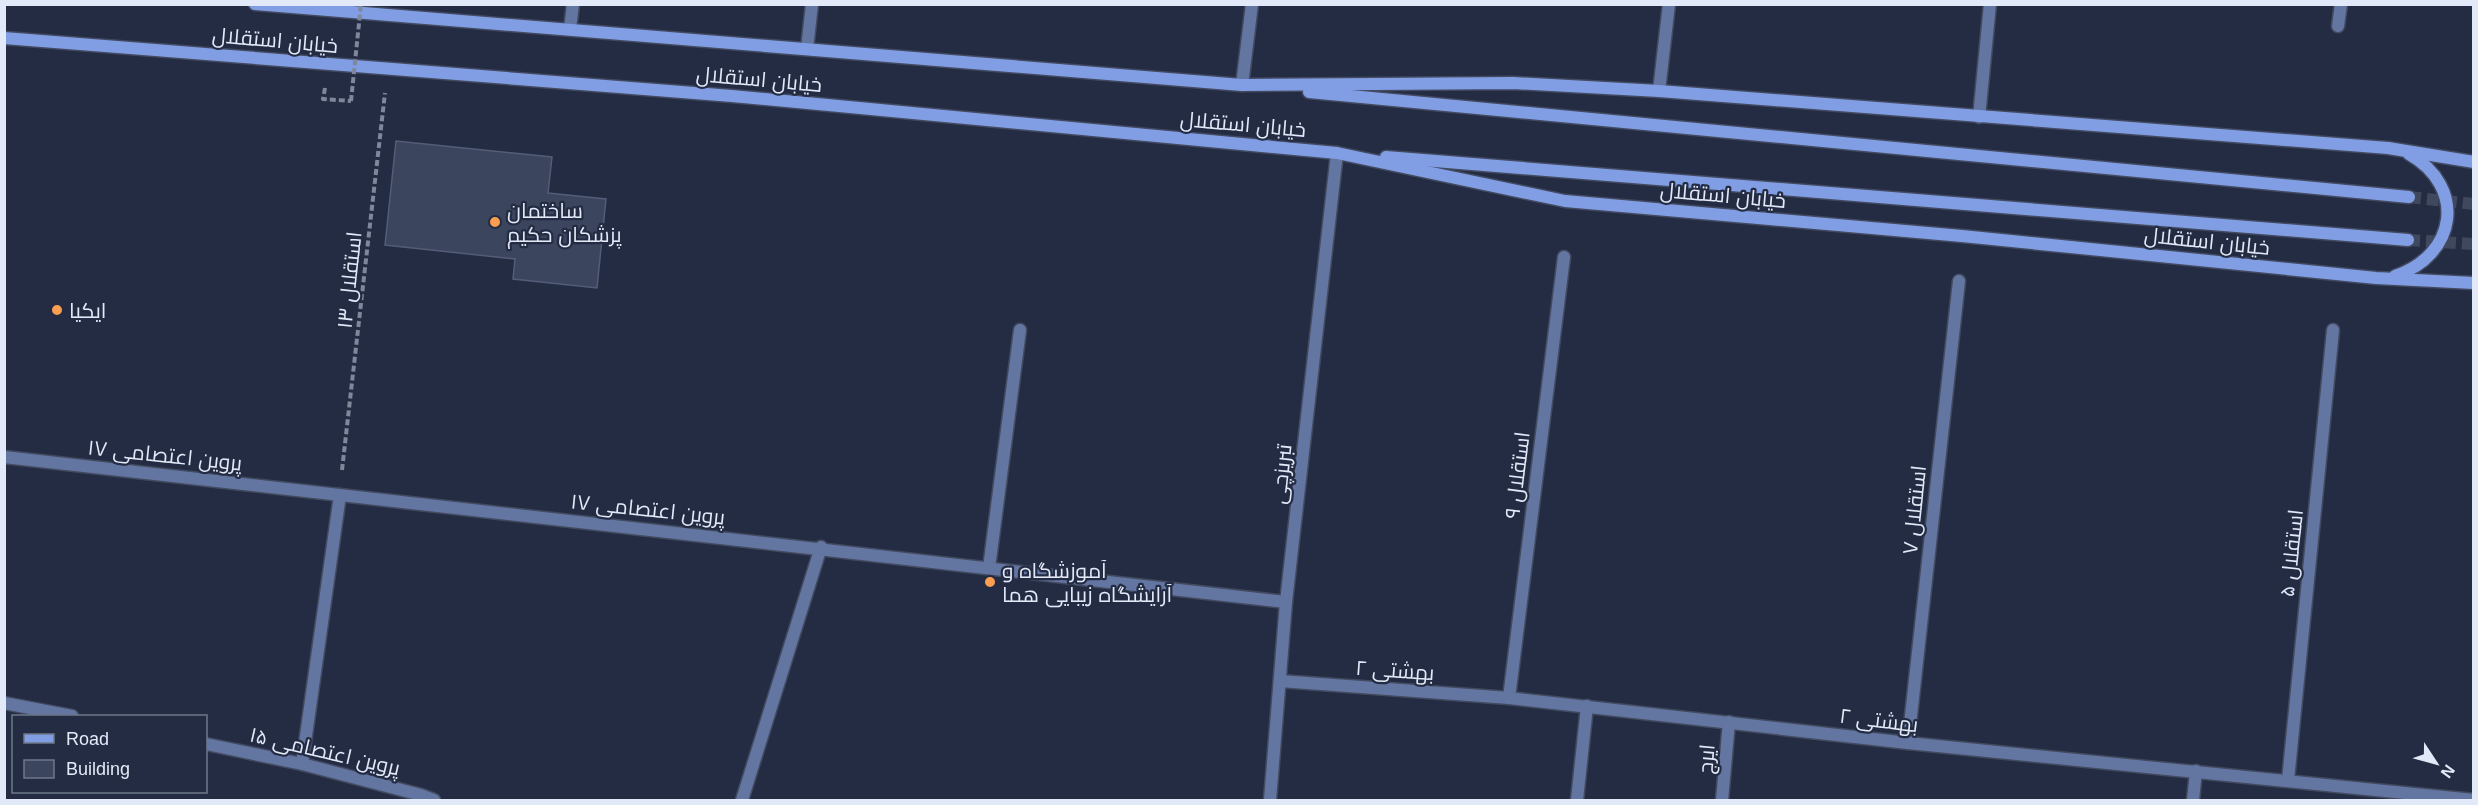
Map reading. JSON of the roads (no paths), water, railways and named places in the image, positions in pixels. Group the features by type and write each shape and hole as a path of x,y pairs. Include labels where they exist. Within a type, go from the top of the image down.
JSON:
{"main road":[{"name":"خیابان استقلال","path":"255,4 360,9 1242,86 1513,83 1659,91 2388,148 2474,162"},
{"name":"خیابان استقلال","path":"4,38 732,96 1337,153 1565,201 1962,236 2376,278 2474,282"},
{"path":"1242,86 2409,197"},
{"path":"2376,278 2395,276 2412,270 2427,260 2437,248 2446,227 2445,200 2434,174 2414,157 2388,148"},
{"path":"1337,153 2408,240"}],"street":[{"path":"570,29 573,4"},
{"path":"807,49 812,4"},
{"path":"1242,86 1252,4"},
{"path":"1659,91 1669,4"},
{"path":"1979,117 1990,4"},
{"path":"2338,26 2341,4"},
{"name":"تبریزچی","path":"1270,801 1286,602 1337,153"},
{"name":"استقلال ۹","path":"1509,698 1564,257"},
{"name":"استقلال ۷","path":"1908,743 1959,281"},
{"path":"988,568 1020,330"},
{"name":"استقلال ۵","path":"2288,780 2333,330"},
{"name":"پروین اعتصامی ۱۷","path":"4,457 1286,602"},
{"path":"302,764 340,495"},
{"path":"742,801 821,548"},
{"name":"بهشتی ۲","path":"1280,681 1509,698 1908,743 2474,800"},
{"path":"4,703 62,715"},
{"path":"1578,801 1587,706"},
{"name":"ایرج","path":"1722,801 1729,722"},
{"name":"پروین اعتصامی ۱۵","path":"207,744 302,764 421,795 434,801"},
{"path":"2193,801 2196,771"}],"tunnel":[{"path":"2409,197 2474,204"},
{"path":"2408,240 2474,244"}],"place":[{"name":"ساختمان پزشکان حکیم","path":"495,222"},
{"name":"ایکیا","path":"57,310"},
{"name":"آموزشگاه و آرایشگاه زیبایی هما","path":"990,582"}]}
